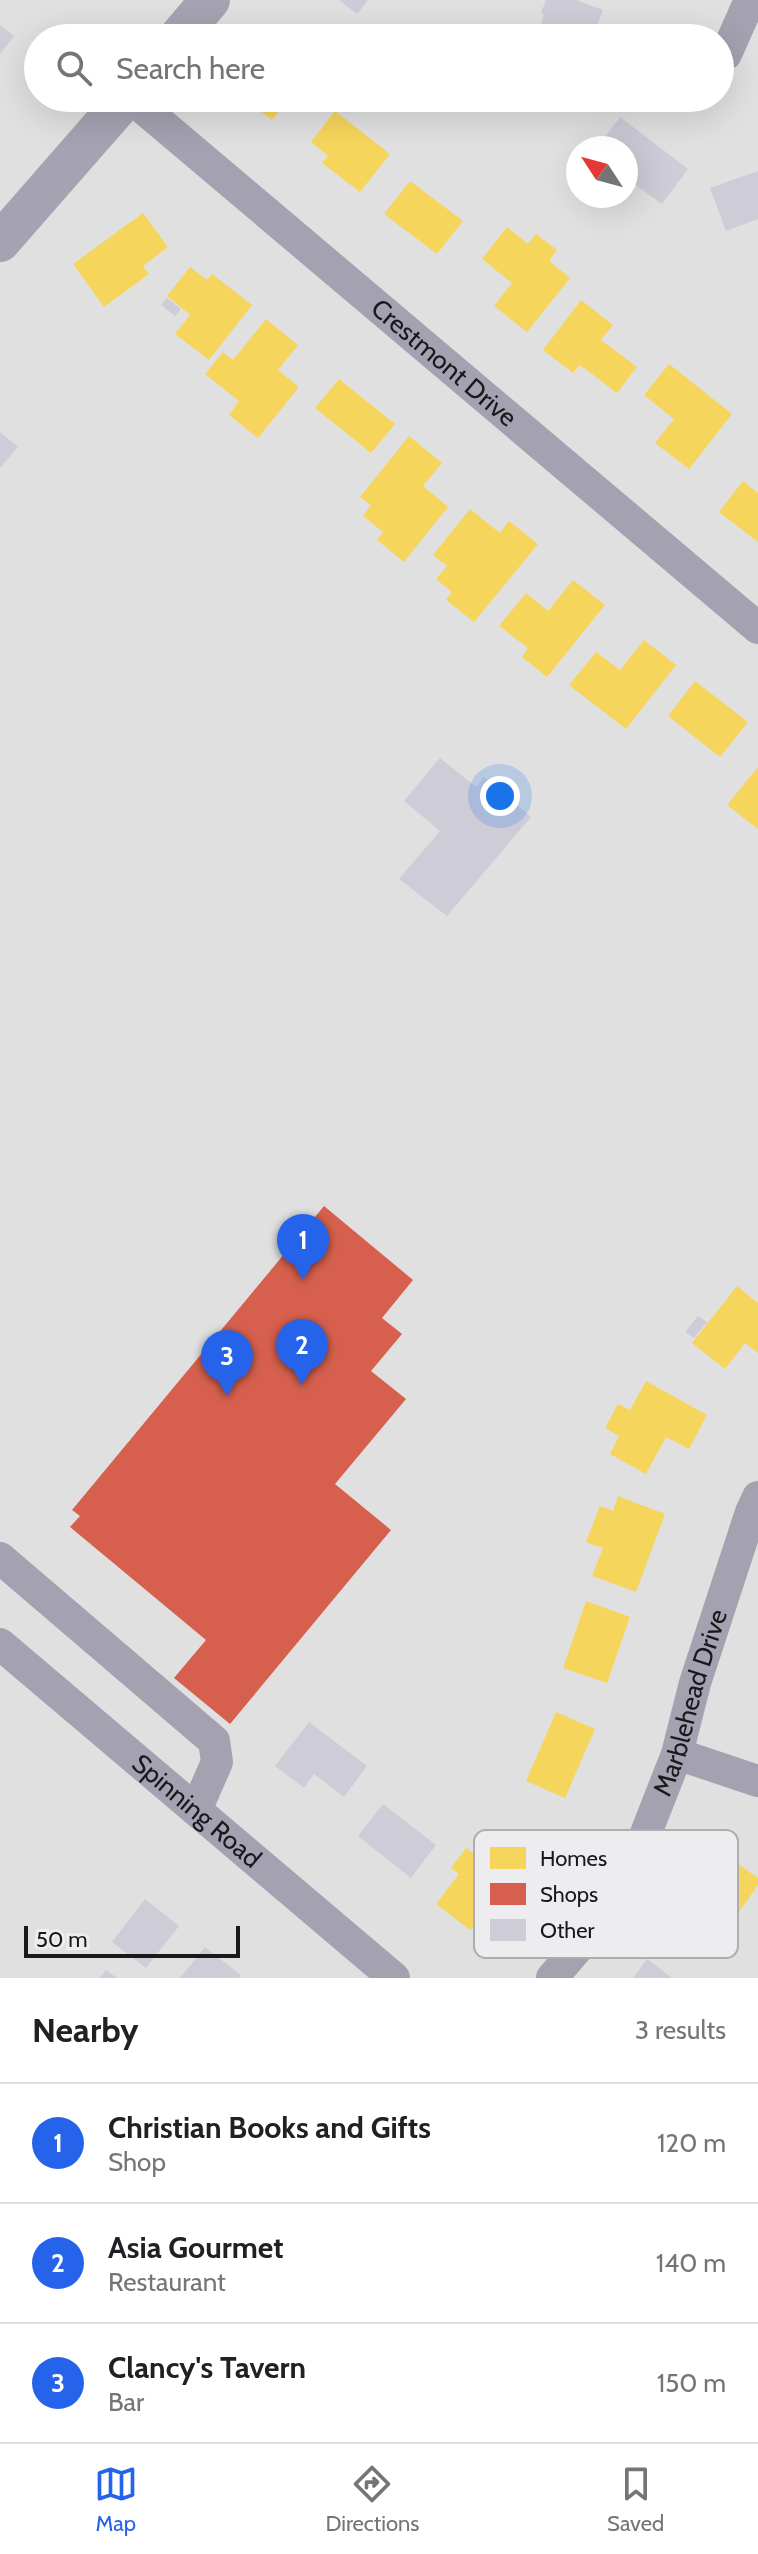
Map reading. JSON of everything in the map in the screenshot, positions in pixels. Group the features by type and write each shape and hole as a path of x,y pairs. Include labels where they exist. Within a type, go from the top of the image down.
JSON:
{"main road":[{"path":"190,24 210,0"},
{"path":"0,242 116,112"}],"street":[{"path":"734,36 750,0"},
{"name":"Crestmont Drive","path":"146,112 758,628"},
{"name":"Marblehead Drive","path":"647,1830 677,1754 695,1683 758,1497"},
{"path":"0,1558 214,1741 217,1762 196,1810"},
{"name":"Spinning Road","path":"0,1644 394,1978"},
{"path":"677,1754 758,1781"},
{"name":"Marblehead Drive","path":"552,1978 569,1958"}],"building: Homes":[{"path":"261,112 278,112 272,120"},
{"path":"336,112 390,154 360,192 322,163 328,156 311,142"},
{"path":"410,181 463,221 437,254 384,214"},
{"path":"143,213 168,247 143,266 149,274 104,307 73,264"},
{"path":"507,227 528,244 536,234 557,250 549,261 570,278 527,332 494,306 512,283 482,259"},
{"path":"190,267 207,280 212,274 252,305 209,360 175,334 190,315 167,296"},
{"path":"581,300 613,325 601,340 637,367 617,393 580,365 573,373 543,350"},
{"path":"266,319 298,345 278,370 299,387 258,438 229,415 239,401 205,374 223,352 233,360"},
{"path":"669,364 732,414 689,469 655,443 674,419 644,395"},
{"path":"339,379 395,424 371,453 315,408"},
{"path":"409,436 442,463 423,486 448,507 404,562 377,540 383,532 363,516 371,505 360,497"},
{"path":"743,481 758,493 758,542 719,512"},
{"path":"470,509 500,533 509,521 538,544 474,622 446,600 452,592 436,579 447,566 433,555"},
{"path":"573,580 605,605 547,677 522,657 528,648 499,626 526,593 548,611"},
{"path":"644,640 676,665 626,729 569,685 596,652 620,670"},
{"path":"695,681 748,722 720,757 668,716"},
{"path":"758,767 758,829 727,805"},
{"path":"737,1286 758,1303 758,1353 745,1343 725,1369 692,1343"},
{"path":"646,1381 707,1415 689,1449 666,1437 646,1474 610,1454 619,1436 605,1428 618,1404 630,1410"},
{"path":"618,1496 665,1514 636,1592 592,1576 603,1548 586,1542 600,1506 613,1511"},
{"path":"586,1601 630,1617 607,1683 563,1668"},
{"path":"556,1712 595,1729 565,1798 526,1781"},
{"path":"466,1848 474,1854 474,1925 470,1930 436,1904 459,1874 451,1868"},
{"path":"738,1864 758,1878 758,1885 738,1913"}],"building: Shops":[{"path":"324,1206 413,1280 382,1318 402,1334 371,1371 406,1399 335,1484 391,1530 230,1724 174,1678 206,1640 70,1527 80,1516 72,1510"}],"building: Other":[{"path":"339,0 368,0 357,14"},
{"path":"546,0 576,0 603,10 598,24 541,24 544,15 541,13"},
{"path":"0,25 14,36 0,54"},
{"path":"620,117 688,169 662,204 638,187 638,136 606,136"},
{"path":"758,171 758,219 726,231 710,188"},
{"path":"167,298 181,309 175,316 161,305"},
{"path":"0,432 18,447 0,468"},
{"path":"440,758 476,787 484,777 531,817 447,916 399,879 440,831 404,801"},
{"path":"698,1316 707,1322 694,1338 685,1332"},
{"path":"309,1722 367,1766 344,1797 314,1774 304,1788 275,1766"},
{"path":"383,1804 436,1845 411,1878 358,1836"},
{"path":"145,1899 179,1926 146,1968 112,1942"},
{"path":"205,1947 241,1975 239,1978 180,1978"},
{"path":"647,1959 672,1978 633,1978"},
{"path":"106,1970 117,1978 100,1978"}],"place":[{"name":"Christian Books and Gifts","path":"303,1280"},
{"name":"Asia Gourmet","path":"302,1385"},
{"name":"Clancy's Tavern","path":"227,1396"}]}
